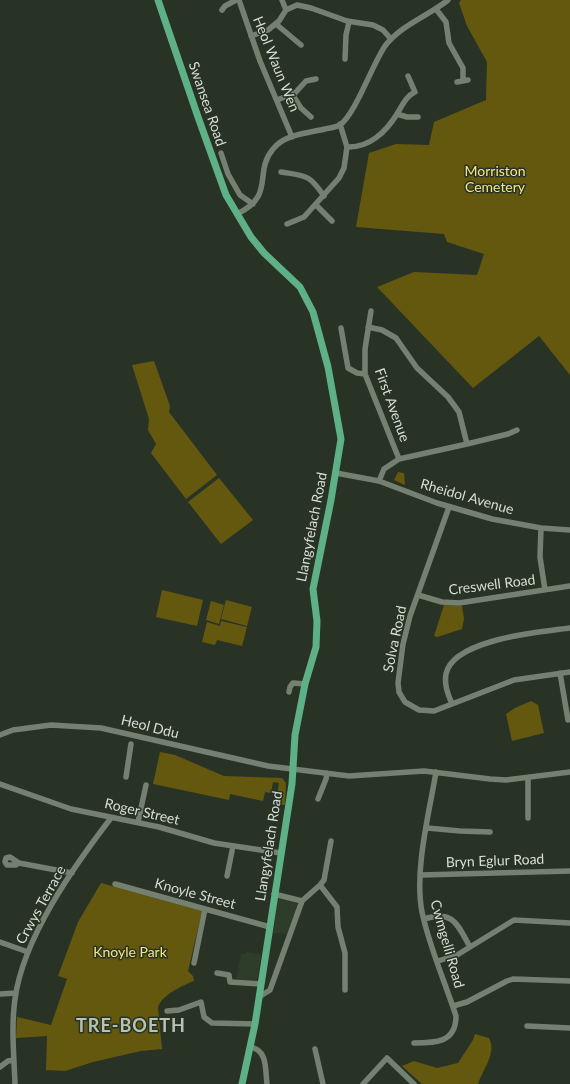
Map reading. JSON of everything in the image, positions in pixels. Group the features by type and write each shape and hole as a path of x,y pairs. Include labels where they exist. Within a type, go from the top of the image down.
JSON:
{"main road":[{"name":"Swansea Road","path":"158,0 161,13 226,195 237,214"},
{"name":"Llangyfelach Road","path":"237,214 251,237 264,253 300,287 313,312 328,367 340,428 340,451 313,589 317,621 316,647 304,684 294,735 293,769 270,927 255,1024 242,1084"}],"street":[{"name":"Heol Waun Wen","path":"222,10 225,6 237,0 292,137"},
{"path":"282,0 286,10"},
{"path":"237,214 253,204 261,191 266,161 272,150 280,142 292,137 340,124 351,111 380,55 391,39 399,31 448,0"},
{"path":"251,36 268,30 276,24 286,10 294,5 300,5 350,22 379,28 391,39"},
{"path":"436,9 446,22 449,43 463,68 466,80 457,82"},
{"path":"345,58 346,34 350,22"},
{"path":"276,24 301,45"},
{"path":"347,147 362,145 377,137 397,114 407,98 415,92 408,76"},
{"path":"277,100 292,94 306,81 316,78"},
{"path":"292,94 301,108 311,117"},
{"path":"397,114 407,117 418,117"},
{"path":"287,224 300,220 316,205 339,178 344,168 347,147 340,124"},
{"path":"221,154 228,174 240,194 253,204"},
{"path":"281,172 307,177 314,182 324,196"},
{"path":"316,205 332,221"},
{"name":"First Avenue","path":"370,311 365,349 365,374 399,459"},
{"path":"368,327 382,330 396,338 416,368 448,397 459,412 467,444"},
{"path":"341,328 348,368 357,373 365,374"},
{"path":"379,480 384,469 399,459 508,434 517,430"},
{"name":"Rheidol Avenue","path":"336,473 379,480 449,507 492,519 541,528 570,530"},
{"name":"Solva Road","path":"449,507 418,595 403,644 399,672 399,692 409,705 424,711 434,711 514,680 570,672"},
{"path":"541,528 540,557 545,590"},
{"name":"Creswell Road","path":"418,595 442,602 459,604 570,586"},
{"path":"452,704 445,685 446,674 453,660 462,653 505,637 570,628"},
{"path":"560,673 568,720"},
{"path":"289,692 293,683 304,684"},
{"name":"Heol Ddu","path":"0,735 14,730 51,725 101,728 196,751 293,769 350,776 412,771 436,772 490,779 528,778 570,772"},
{"path":"126,777 131,744"},
{"name":"Cwmgelli Road","path":"414,1043 435,1043 444,1040 450,1036 456,1023 456,1016 453,1006 424,920 420,896 421,859 436,772"},
{"path":"318,799 326,780 327,773"},
{"path":"528,778 528,818"},
{"name":"Roger Street","path":"0,784 71,809 110,818 138,822 233,846 280,853"},
{"path":"138,822 146,785"},
{"path":"144,794 151,796"},
{"name":"Crwys Terrace","path":"15,1084 12,1024 16,993 28,952 43,920 72,873 110,818"},
{"path":"427,828 490,832"},
{"path":"259,997 270,989 302,900 324,880 331,841"},
{"path":"227,876 233,846"},
{"path":"19,863 72,873"},
{"name":"Bryn Eglur Road","path":"421,875 570,871"},
{"name":"Knoyle Street","path":"114,884 270,927"},
{"path":"320,885 337,907 338,927 345,953 345,990"},
{"path":"274,894 302,900"},
{"path":"194,963 205,910"},
{"path":"424,920 437,916 450,918 456,922 470,947"},
{"path":"438,961 458,955 514,920 570,923"},
{"path":"0,942 28,952"},
{"path":"217,973 229,976 230,982 261,984"},
{"path":"453,1006 467,1002 507,981 514,979 570,981"},
{"path":"0,994 16,993"},
{"path":"167,1011 179,1010 201,1002 204,1017 212,1023 255,1024"},
{"path":"527,1026 570,1028"},
{"path":"250,1047 258,1048 263,1053 267,1084"},
{"path":"315,1049 323,1084"},
{"path":"363,1084 387,1058 414,1084"},
{"path":"0,1067 8,1061 14,1060"}],"shaded area":[{"path":"279,898 298,904 287,934 273,933"},
{"path":"246,952 261,954 257,981 236,981 241,954 246,954"}],"green space":[{"name":"Morriston Cemetery","path":"461,0 570,0 570,375 539,336 473,388 377,287 414,272 477,275 484,254 447,242 444,234 356,227 369,153 396,144 429,145 434,122 486,100 487,62 467,26 459,3"},
{"path":"154,361 170,406 169,412 217,475 186,499 151,453 156,444 148,430 149,419 132,365"},
{"path":"398,472 404,473 405,485 394,480"},
{"path":"219,478 253,520 221,544 188,502"},
{"path":"162,590 203,600 197,626 156,617"},
{"path":"226,600 252,607 247,626 221,619"},
{"path":"211,601 224,605 219,624 206,620"},
{"path":"444,605 462,606 464,619 462,629 437,637 434,636"},
{"path":"221,621 247,627 242,646 217,640 215,645 202,642 207,622 220,626"},
{"path":"531,701 538,705 544,733 512,741 506,714"},
{"path":"160,752 175,755 224,776 282,778 286,783 285,805 280,805 282,796 277,795 279,783 273,782 271,793 265,792 263,801 230,794 229,800 153,784"},
{"name":"Knoyle Park","path":"101,883 202,911 188,971 193,976 194,981 167,995 158,1008 162,1049 141,1051 93,1062 65,1071 46,1070 47,1036 16,1038 17,1017 51,1025 67,979 58,976 78,922"},
{"path":"475,1034 489,1038 491,1044 490,1055 478,1084 422,1084 402,1066 414,1061 437,1068 458,1063 473,1040"}],"district":[{"name":"TRE-BOETH","path":"131,1026"}]}
